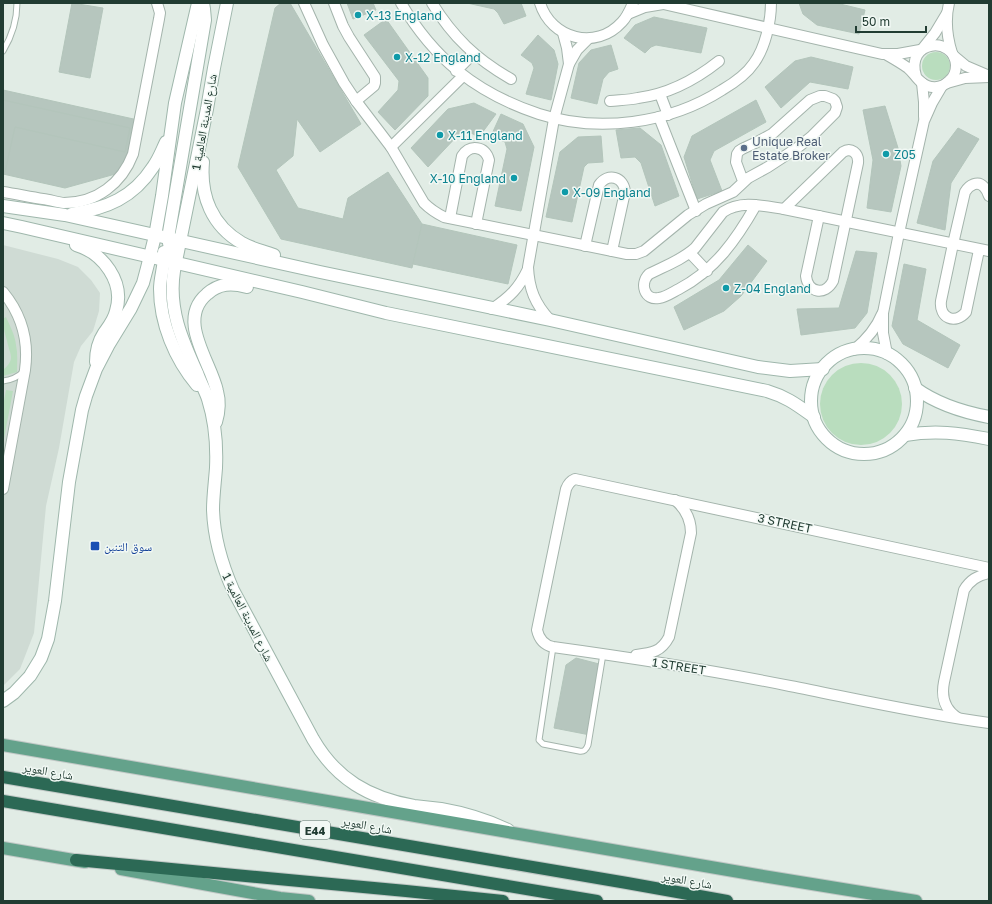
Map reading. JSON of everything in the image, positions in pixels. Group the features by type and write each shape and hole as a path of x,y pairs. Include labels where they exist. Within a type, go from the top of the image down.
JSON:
{"highway":[{"name":"شارع العوير","path":"3,777 727,901"},
{"name":"E44","path":"3,801 597,901"},
{"path":"76,860 406,890 503,901"}],"main road":[{"path":"3,745 916,901"},
{"path":"3,848 280,898 309,901"}],"street":[{"path":"3,192 63,203 74,202 100,194 121,177 133,154 160,13 157,3"},
{"path":"3,701 14,693 30,676 41,658 48,639 56,594 74,453 84,403 96,369 131,308 151,257 162,196 175,104 198,3"},
{"path":"176,262 170,249 168,238 205,20 203,3"},
{"name":"شارع المدينة العالمية 1","path":"227,3 176,262 172,291 176,321 208,398 214,426 216,455 213,511 216,538 222,565 233,590 319,750 327,761 343,776 360,788 398,802 412,806 465,814 490,822 514,833"},
{"path":"304,3 323,45 344,83 391,147 424,203 436,214 476,224 612,251 631,254 640,253 681,221 696,211 733,192 744,181 783,158 811,137 835,113 837,107 835,101 825,96 820,96 810,100 772,134 742,149 737,154 736,162 744,181"},
{"path":"334,3 349,37 375,77 376,83 374,86 356,101"},
{"path":"401,3 409,17 427,41 459,73 476,85 506,101 554,119 572,122 608,124 642,121 664,116 708,99 747,72 754,64 763,47 771,3"},
{"path":"432,3 448,27 473,54 510,79"},
{"path":"540,3 544,15 552,25 563,33 588,39 608,34 616,28 628,14 633,3"},
{"path":"854,350 871,333 880,320 883,312 924,121 932,103 944,85 951,79 956,68 956,62 948,32 947,13 949,3"},
{"path":"628,14 645,7 661,4 885,54 905,54 922,50 928,46 938,45 948,50 966,66 989,76"},
{"path":"924,121 924,102 919,79 914,69 914,62 916,56 935,33 947,13"},
{"path":"563,33 569,64"},
{"path":"492,309 516,289 523,280 528,267 554,119 569,64 577,50 588,39"},
{"path":"391,147 459,73 473,54"},
{"path":"885,54 903,64 919,79 931,87 944,85 965,78 989,76"},
{"path":"610,101 660,94 696,78 719,61"},
{"path":"660,94 664,116 696,211"},
{"path":"207,109 202,171 206,200 214,216 231,235 243,244 320,272"},
{"path":"65,215 86,212 107,206 133,190 145,179 154,165 171,131"},
{"path":"450,218 462,156 469,149 479,149 485,152 489,160 476,224"},
{"path":"784,209 843,152 846,150 856,153 858,159 833,281 827,289 822,290 813,289 809,286 806,276 819,216"},
{"path":"586,246 599,184 607,178 614,178 621,182 625,192 612,251"},
{"path":"756,205 739,234 707,271 686,285 659,298 649,296 644,287 644,282 649,274 685,257 695,248 719,215 735,206 742,204 756,205 784,209 899,233 953,244 984,250 966,312 959,318 951,318 943,314 940,306 953,244 965,192 971,185 981,184 989,196"},
{"path":"3,206 65,215 320,272 391,286 402,290 550,320 758,367 790,371 822,369"},
{"path":"3,223 22,226 176,262 386,313 766,391 790,400 814,417"},
{"path":"22,226 43,236 70,243 88,250 100,258 113,276 118,290 118,305 113,319 101,337 98,345 96,353 96,369"},
{"path":"155,236 163,246 164,255 160,290 166,328 181,362 193,381 208,398"},
{"path":"690,253 707,271"},
{"path":"528,267 529,279 533,294 540,308 550,320"},
{"path":"214,426 217,419 219,405 217,390 196,335 194,323 195,311 200,301 214,289 231,284 272,291 302,292"},
{"path":"3,292 15,310 21,323 24,332 26,351 25,370 8,450 3,489"},
{"path":"883,312 883,333 886,354"},
{"path":"871,349 886,354 898,361 903,365 910,376 915,388 917,402 912,423 905,435 882,451 854,453 836,446 817,426 811,403 815,381 822,369 836,356 854,350 871,349"},
{"path":"915,388 923,394 950,407 964,412 989,417"},
{"path":"905,435 923,432 941,432 989,439"},
{"name":"1 STREET","path":"580,480 575,479 567,485 537,630 540,639 548,646 710,670 864,702 989,723"},
{"name":"3 STREET","path":"580,480 989,568"},
{"path":"626,657 657,651 669,637 691,533 688,514 675,500"},
{"path":"961,719 954,716 945,704 942,689 964,590 975,577 989,574"}],"lane":[{"path":"3,51 8,43 16,20 17,3"},
{"path":"3,381 18,377 25,370"},
{"path":"554,647 539,740 541,744 579,751 584,751 588,745 604,654"}],"shaded area":[{"path":"3,245 58,259 78,267 91,280 100,293 99,311 93,331 81,346 74,362 59,448 46,506 34,633 20,669 3,686"}],"green space":[{"path":"936,52 946,56 950,66 946,76 936,80 926,76 922,66 926,56"},
{"path":"6,317 15,341 17,372 3,376 3,370 11,360 3,325 3,319"},
{"path":"853,363 869,363 884,370 895,381 902,396 902,412 899,420 890,433 877,442 869,445 853,445 838,438 827,427 820,412 820,396 827,381 838,370"},
{"path":"6,390 13,391 3,444 3,406"}],"building":[{"path":"72,3 103,8 90,78 59,72"},
{"path":"281,3 290,3 361,124 320,152 297,119 293,156 276,170 298,208 343,219 348,198 388,172 422,224 412,268 281,239 238,167 275,8"},
{"name":"X-13 England","path":"347,3 373,3 376,10 353,19"},
{"path":"467,3 521,3 526,16 504,24 494,9"},
{"path":"799,3 836,3 865,10 859,34 817,25 803,14"},
{"path":"654,17 707,28 701,53 656,45 651,47 645,53 624,38 635,25"},
{"name":"X-12 England","path":"386,19 428,78 428,96 395,130 378,112 398,90 399,81 364,35"},
{"path":"538,35 554,50 558,64 551,100 526,94 534,68 532,63 521,55"},
{"path":"611,45 618,69 609,72 603,79 597,104 571,98 579,63 591,50"},
{"path":"811,57 853,67 848,89 810,82 781,108 765,87 795,61"},
{"path":"3,90 138,120 128,158 119,173 65,188 3,174"},
{"path":"3,100 130,128 125,152 15,127 5,172 3,171"},
{"path":"756,100 766,122 714,151 710,160 722,191 697,199 684,157 692,136"},
{"name":"X-11 England","path":"474,103 496,114 479,137 467,131 459,134 428,167 411,148 448,109"},
{"name":"Z05","path":"885,106 898,148 901,166 891,212 867,208 873,160 863,110"},
{"name":"X-10 England","path":"501,114 523,124 534,147 521,211 495,206 507,149 505,142 491,136"},
{"path":"640,128 661,145 679,196 655,206 641,163 635,157 621,158 616,130"},
{"path":"958,128 979,139 951,183 945,230 917,223 933,161"},
{"name":"X-09 England","path":"601,136 603,162 588,163 584,167 572,222 546,217 560,152 578,137"},
{"path":"422,224 517,245 508,284 413,264"},
{"name":"Z-04 England","path":"748,245 767,261 741,296 724,311 684,330 674,307 719,280"},
{"path":"856,251 877,253 867,313 855,328 801,335 797,309 839,308"},
{"path":"904,264 926,269 917,320 960,345 948,368 903,344 892,326"},
{"path":"576,658 603,665 590,735 554,728 566,665"}],"place":[{"name":"X-13 England","path":"358,15"},
{"name":"X-12 England","path":"397,57"},
{"name":"X-11 England","path":"440,135"},
{"name":"Unique Real Estate Broker","path":"744,148"},
{"name":"Z05","path":"886,154"},
{"name":"X-10 England","path":"514,178"},
{"name":"X-09 England","path":"565,192"},
{"name":"Z-04 England","path":"726,288"},
{"name":"سوق التنبن","path":"95,546"}]}
